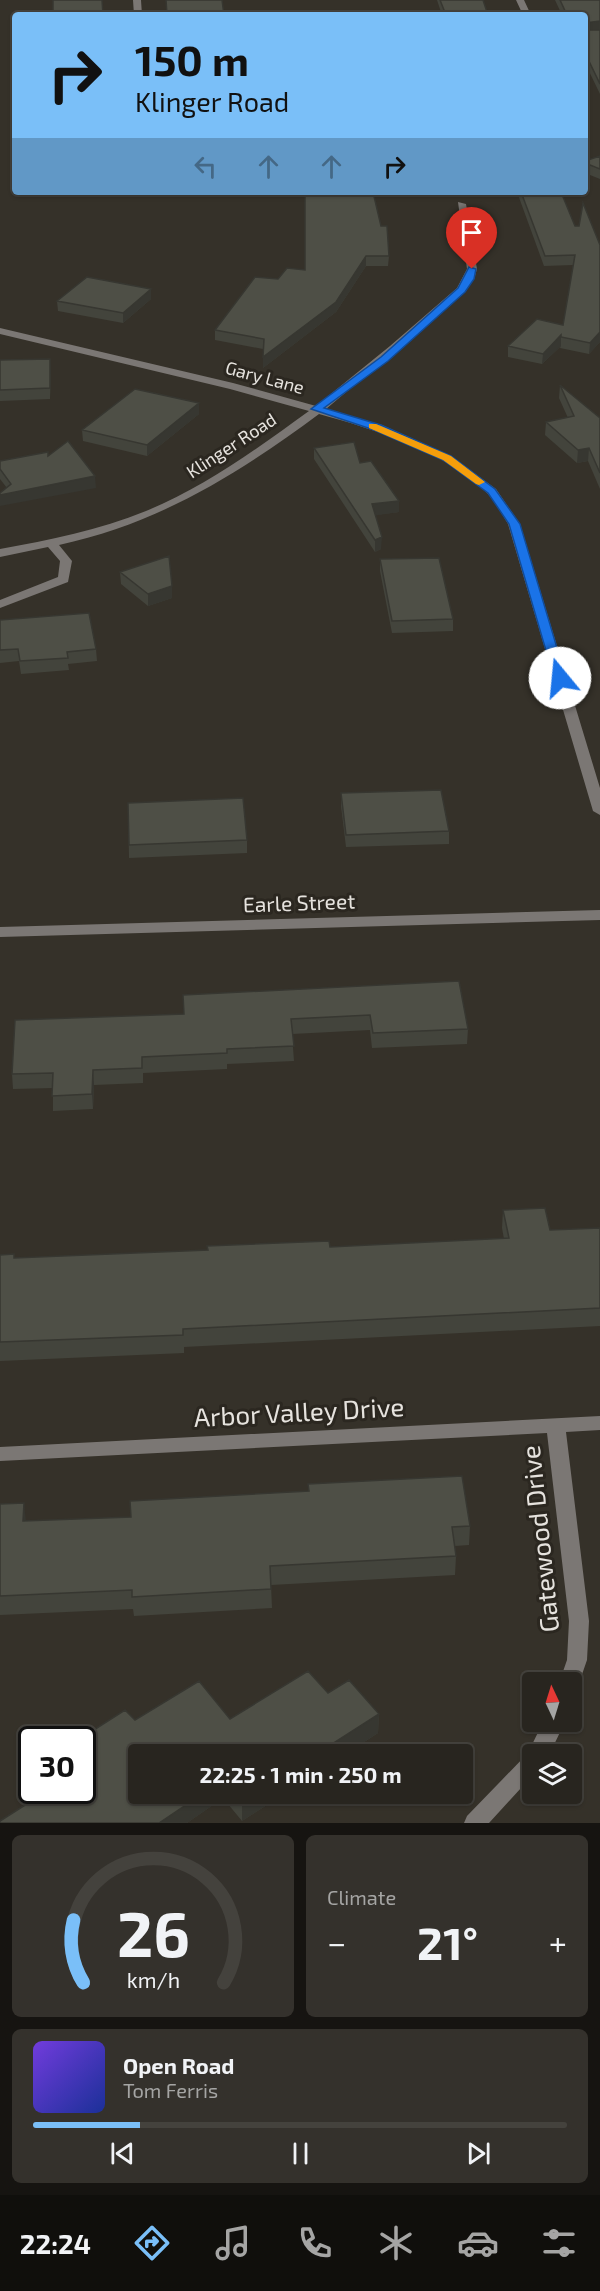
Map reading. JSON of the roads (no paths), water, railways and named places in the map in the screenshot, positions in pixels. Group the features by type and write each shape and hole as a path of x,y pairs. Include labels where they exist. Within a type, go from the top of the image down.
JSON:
{"street":[{"name":"Klinger Road","path":"0,552 52,544 114,526 170,504 215,479 384,359 465,285 472,269 461,204"},
{"name":"Gary Lane","path":"0,331 233,386 378,428 447,458 492,491 514,524 600,811"},
{"path":"0,604 64,579 66,561 52,544"},
{"name":"Earle Street","path":"0,932 600,915"},
{"name":"Arbor Valley Drive","path":"0,1454 600,1423"},
{"name":"Gatewood Drive","path":"556,1425 579,1622 577,1660 573,1672"},
{"path":"475,1823 522,1772"}]}
